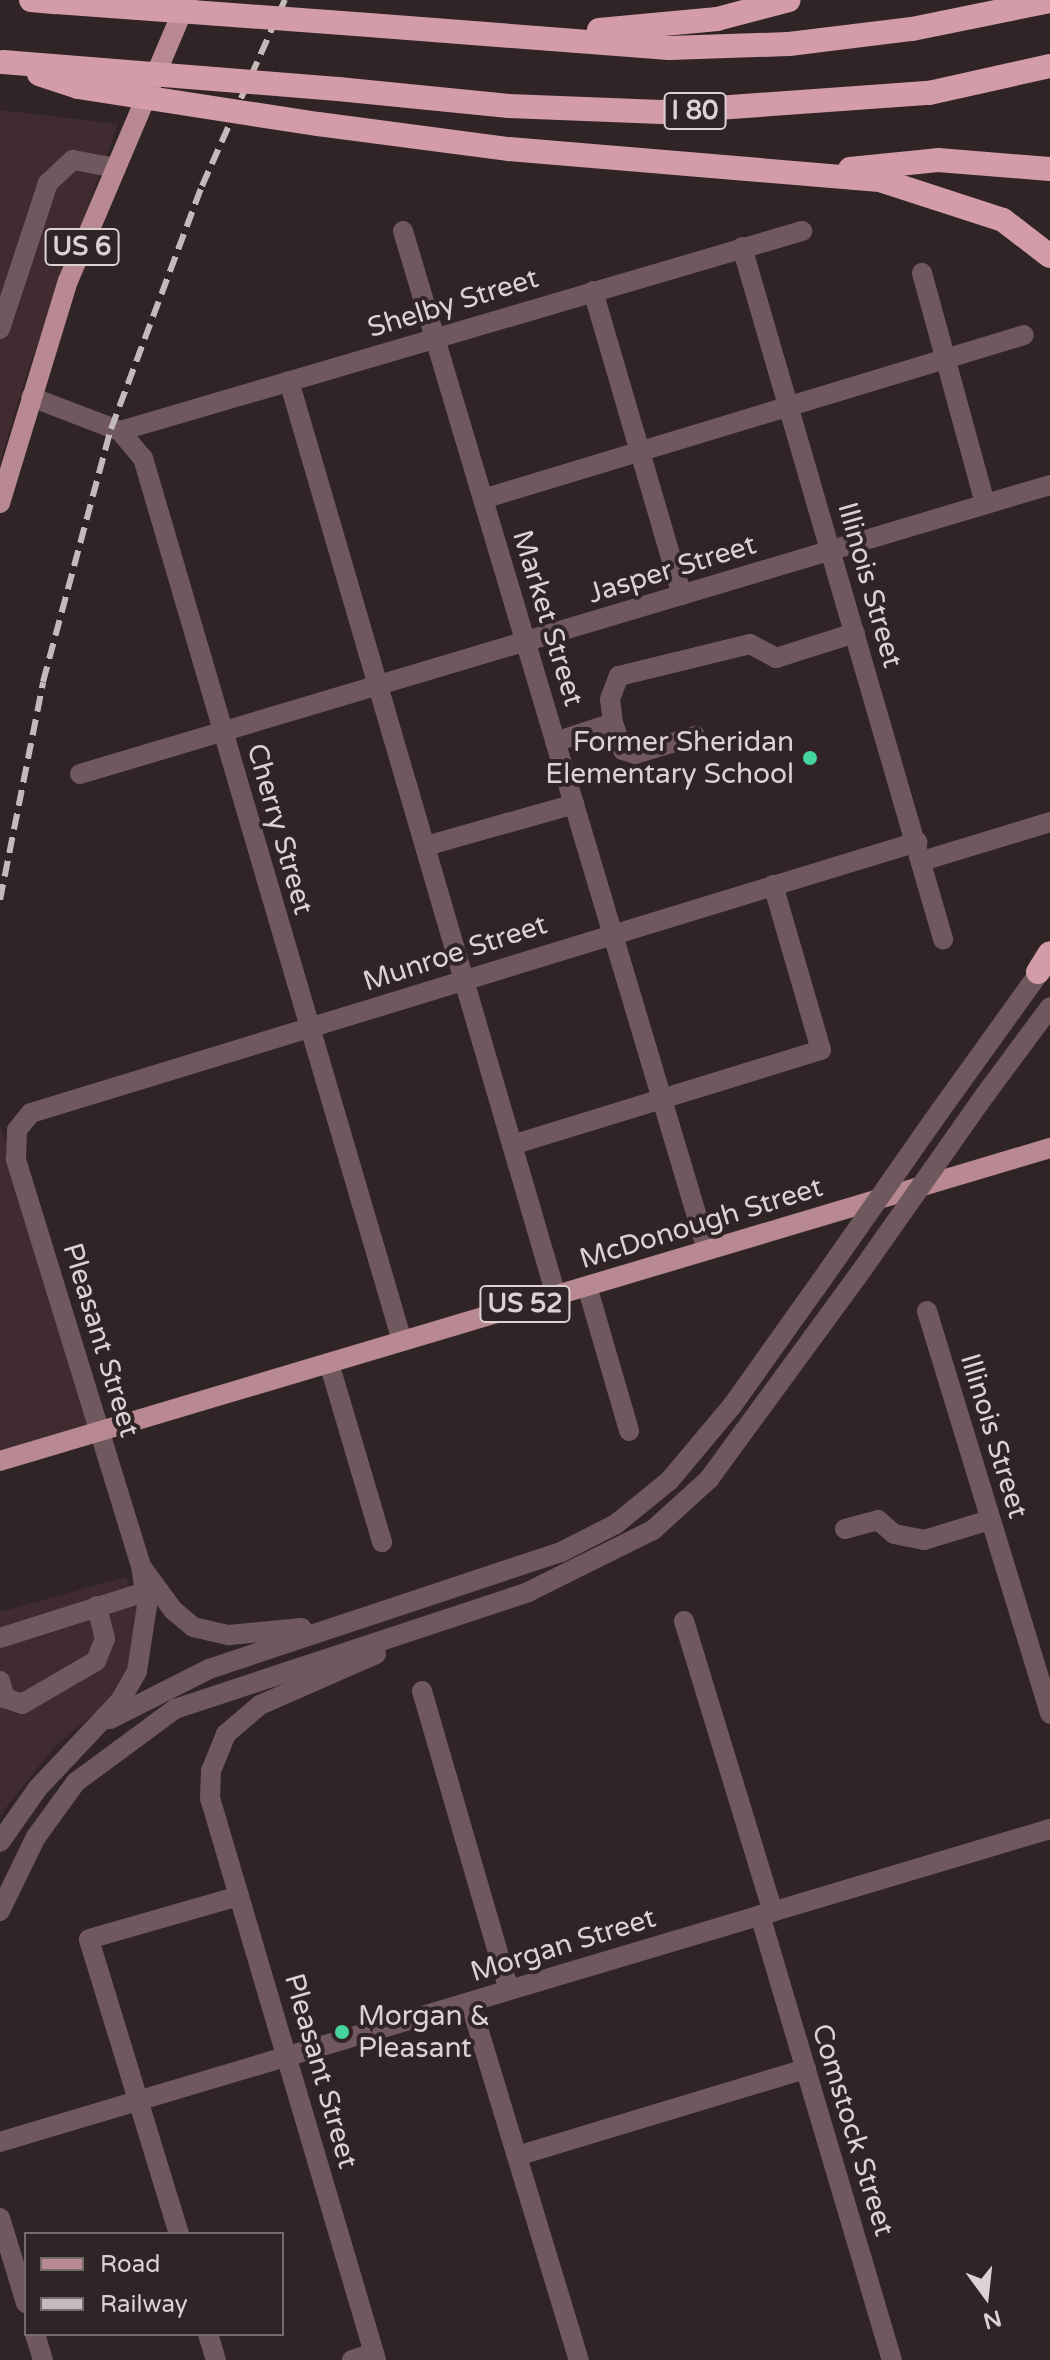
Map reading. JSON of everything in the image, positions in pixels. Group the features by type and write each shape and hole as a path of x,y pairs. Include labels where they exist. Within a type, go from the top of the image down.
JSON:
{"highway":[{"name":"I 80","path":"31,0 669,48 789,44 912,29 1050,1"},
{"path":"506,35 717,19 789,0"},
{"name":"I 80","path":"2,62 509,106 661,112 929,93 1050,66"},
{"path":"2,62 78,87 318,124 509,149 880,180 943,197 1003,220 1050,256"},
{"path":"824,174 938,160 1050,169"}],"main road":[{"name":"US 6","path":"0,503 68,281 187,0"},
{"name":"McDonough Street","path":"0,1461 1050,1148"}],"street":[{"path":"0,329 48,183 73,160 116,168"},
{"name":"Market Street","path":"403,231 707,1250"},
{"name":"Shelby Street","path":"120,431 802,231"},
{"name":"Illinois Street","path":"742,247 920,851 943,939"},
{"path":"922,273 985,504"},
{"path":"593,291 643,450 682,595"},
{"path":"483,499 1024,335"},
{"path":"289,381 381,686 556,1295"},
{"path":"31,397 120,431"},
{"name":"Cherry Street","path":"120,431 143,458 307,1030 402,1341"},
{"name":"Jasper Street","path":"80,774 1050,485"},
{"path":"695,736 635,754 623,750 613,723 610,699 619,676 750,644 776,658 855,633"},
{"path":"555,742 613,723"},
{"path":"426,846 574,804"},
{"name":"Munroe Street","path":"17,1130 31,1113 612,933 773,885 1050,822"},
{"path":"512,1145 821,1050 773,885"},
{"path":"97,1727 209,1669 561,1552 616,1524 678,1470 732,1406 1046,962"},
{"path":"0,1911 36,1837 76,1782 175,1709 528,1592 653,1530 709,1479 1050,1007"},
{"name":"Pleasant Street","path":"17,1130 16,1159 141,1566"},
{"path":"587,1286 629,1431"},
{"name":"Illinois Street","path":"927,1311 1050,1714"},
{"path":"329,1363 382,1542"},
{"path":"845,1529 878,1520 894,1534 924,1540 990,1520"},
{"path":"141,1566 173,1610 193,1627 229,1635 283,1632 414,1602"},
{"path":"0,1842 38,1788 97,1727 137,1671 145,1592 141,1566"},
{"path":"0,1638 145,1592"},
{"name":"Pleasant Street","path":"375,2357 210,1798 211,1771 226,1734 260,1705 528,1592"},
{"path":"0,1681 5,1698 22,1704 96,1661 105,1639 97,1606"},
{"name":"Comstock Street","path":"684,1621 767,1914 806,2069 892,2360"},
{"path":"422,1691 509,1990"},
{"name":"Morgan Street","path":"0,2142 1050,1829"},
{"path":"178,2232 141,2100 89,1939 239,1896"},
{"path":"470,2002 579,2360"},
{"path":"517,2156 806,2069"},
{"path":"0,2218 24,2292"},
{"path":"36,2336 43,2360"},
{"path":"209,2336 216,2360"},
{"path":"352,2360 375,2357"}],"shaded area":[{"path":"0,110 118,124 24,381 0,463"},
{"path":"0,1123 91,1425 0,1454"},
{"path":"126,1577 138,1610 128,1676 108,1702 55,1746 0,1815 0,1612"}],"railway":[{"path":"0,900 43,682 111,429 202,186 285,0"}],"place":[{"name":"Former Sheridan Elementary School","path":"810,758"},
{"name":"Morgan & Pleasant","path":"342,2032"}]}
